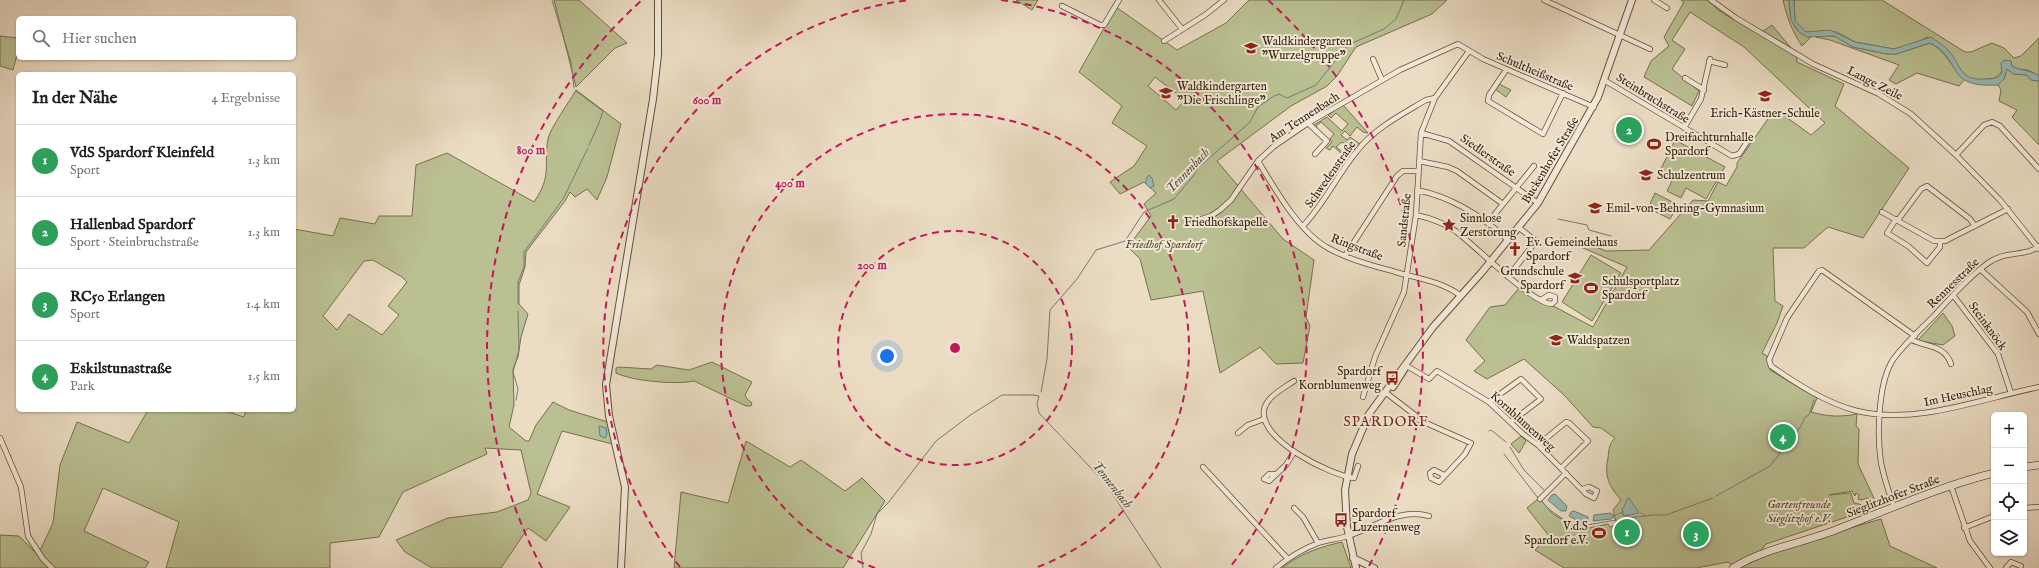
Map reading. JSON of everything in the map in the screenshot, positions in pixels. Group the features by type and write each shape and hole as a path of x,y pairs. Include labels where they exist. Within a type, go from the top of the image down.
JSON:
{"main road":[{"path":"2027,467 2039,465"},
{"name":"Sieglitzhofer Straße","path":"1733,568 1783,546 1828,533 1951,486 1991,474"}],"street":[{"path":"621,568 625,487 609,416 606,385 653,99 658,55 658,0"},
{"path":"1062,6 1100,25 1104,25 1119,0"},
{"path":"1159,0 1182,29"},
{"path":"1164,41 1205,16 1224,0"},
{"path":"1544,0 1650,49"},
{"name":"Buckenhofer Straße","path":"1356,568 1348,536 1345,504 1346,477 1361,429 1369,414 1396,375 1433,327 1491,261 1538,203 1594,107 1632,0"},
{"path":"1654,0 1667,8"},
{"name":"Lange Zeile","path":"1711,0 1736,18 1789,50 1819,67 1880,94 1911,114 1956,155 2008,209 2038,247"},
{"name":"Am Tennenbach","path":"1190,223 1211,216 1220,210 1231,200 1258,161 1273,148 1308,123 1406,67 1458,44 1469,51"},
{"name":"Schultheißstraße","path":"1469,51 1506,70 1594,107"},
{"name":"Sandstraße","path":"1363,397 1375,357 1398,308 1408,275 1416,215 1418,171 1422,133 1435,98 1469,51"},
{"path":"1373,59 1382,80"},
{"path":"1684,128 1699,103 1704,90 1709,60 1725,65"},
{"path":"1506,70 1489,95 1488,101 1543,134 1563,93"},
{"path":"1685,78 1704,90"},
{"name":"Steinbruchstraße","path":"1604,80 1732,156 1739,154 1749,139"},
{"name":"Schwedenstraße","path":"1303,226 1321,207 1356,152 1372,135 1391,121 1426,100 1435,98"},
{"path":"1956,155 1984,125 1992,122 2000,126 2039,169"},
{"path":"1308,123 1327,141 1315,154"},
{"name":"Siedlerstraße","path":"1422,133 1449,141 1538,203"},
{"name":"Ringstraße","path":"1258,161 1282,201 1320,244 1345,256 1444,285 1461,296"},
{"path":"1419,161 1448,167 1457,171 1503,204"},
{"path":"1495,214 1534,166"},
{"path":"1345,256 1397,176 1403,171 1418,171"},
{"path":"1940,242 1940,247 1927,263 1908,246 1887,233 1921,189 1926,186 1970,219 1975,226"},
{"path":"1417,190 1435,194 1452,202 1488,223 1508,240"},
{"path":"1882,212 1934,241 1940,242 2008,209"},
{"path":"1416,215 1437,220 1453,229 1508,277 1541,300"},
{"path":"1508,277 1536,241 1518,227"},
{"name":"Rennesstraße","path":"1894,507 1881,462 1880,414 1884,381 1889,367 1894,359 1953,295 1980,269 1997,258 2007,254 2031,251 2038,247"},
{"path":"1980,269 2027,312 2039,334"},
{"name":"Im Heuschlag","path":"1914,338 1822,270 1818,271 1782,326 1769,360 1771,366 1815,394 1858,411 1880,414 1907,415 1932,412 2039,387"},
{"name":"Steinknöck","path":"1953,295 1998,354 2011,393"},
{"path":"1914,338 1939,348 1951,364"},
{"name":"Kornblumenweg","path":"1405,365 1429,379 1437,370 1489,402 1538,445 1583,490"},
{"path":"1489,402 1521,379 1541,399 1511,422"},
{"path":"1294,381 1268,402 1264,410 1264,419 1272,431 1294,452 1315,465 1346,477 1354,478 1358,466"},
{"path":"1385,392 1415,414 1417,419 1471,443 1465,454 1444,475"},
{"path":"1238,433 1248,425 1264,419"},
{"path":"1538,445 1566,422 1569,423 1589,443 1561,468"},
{"path":"0,438 21,487 28,536 39,554 52,568"},
{"path":"1274,474 1282,468 1294,452"},
{"path":"1203,467 1288,559"},
{"path":"1540,499 1566,473"},
{"path":"1951,486 1964,528 1970,541 1990,568"},
{"path":"2027,508 2039,507"},
{"path":"1294,508 1303,517 1318,543"},
{"path":"1276,568 1288,559 1318,543 1348,536 1405,514 1417,513 1429,516"},
{"path":"1964,528 1991,517"},
{"path":"1353,558 1374,568"},
{"path":"2006,568 2011,562 2021,566"}],"green space":[{"path":"554,0 579,0 627,43 615,48 576,87"},
{"path":"1016,0 1038,0 1032,10"},
{"name":"Friedhof Spardorf","path":"1249,0 1447,0 1432,14 1356,47 1337,76 1327,86 1291,106 1217,161 1283,239 1314,260 1306,317 1310,326 1303,363 1276,364 1260,347 1220,373 1203,291 1151,300 1140,259 1128,247 1151,216 1144,204 1156,193 1144,182 1120,194 1110,182 1134,166 1147,146 1112,123 1122,106 1079,72 1116,7 1177,50 1226,23","holes":["1155,77 1185,100 1176,110 1148,86"]},
{"name":"Gartenfreunde Sieglitzhof e.V.","path":"1681,0 1709,0 1718,10 1759,34 1772,25 1796,54 1797,62 1844,84 1835,106 1909,168 1863,238 1828,227 1804,248 1773,248 1775,301 1783,306 1777,323 1762,353 1767,356 1770,370 1817,398 1811,412 1834,416 1857,414 1856,426 1859,429 1858,464 1878,507 1874,509 1868,498 1861,500 1858,499 1859,495 1856,493 1855,496 1852,491 1829,495 1851,493 1854,503 1863,505 1865,511 1766,544 1758,554 1732,565 1728,562 1696,568 1564,568 1535,550 1549,536 1527,508 1539,498 1553,514 1580,530 1608,524 1610,527 1617,525 1613,510 1621,500 1613,490 1607,476 1607,464 1610,447 1615,438 1601,428 1593,427 1564,395 1524,359 1487,379 1474,371 1485,361 1466,340 1490,307 1505,305 1519,288 1593,327 1627,267 1560,238 1588,244 1606,251 1649,250 1693,200 1708,201 1718,182 1726,186 1737,167 1737,163 1775,109 1811,135 1825,123 1744,47 1690,12 1672,40 1685,49 1672,69 1699,91 1692,106 1644,77 1651,61 1669,46 1664,37 1684,2"},
{"path":"1783,0 1789,0 1791,18 1796,28 1805,35 1811,37 1802,46 1790,24"},
{"path":"1794,0 1882,0 1965,52 1971,52 1992,43 2004,48 2014,58 2021,56 2039,38 2039,76 2028,70 2017,69 2004,60 2002,72 1995,78 1980,80 1970,79 1959,69 1949,52 1927,37 1910,46 1894,49 1855,42 1837,32 1806,32 1795,21"},
{"path":"1828,35 1840,38 1853,47 1887,54 1896,54 1930,43 1936,46 1945,55 1964,80 1959,86 1917,73 1896,84 1889,80 1899,65 1830,40 1816,37"},
{"path":"0,36 16,38 16,59 13,70 0,66"},
{"path":"2007,69 2015,74 2027,75 2031,80 2039,81 2039,145 2012,117 2017,110 1999,101 2001,90 1998,85 2004,79"},
{"path":"1499,84 1511,90 1506,97 1495,89"},
{"path":"576,90 621,124 607,177 597,200 587,189 575,197 570,192 565,201 526,252 525,267 519,285 519,304 528,314 521,337 518,357 513,369 514,405 509,427 526,441 529,441 536,425 553,402 569,410 611,423 616,445 562,431 537,494 570,507 546,541 528,528 501,568 432,568 405,552 396,540 448,518 497,512 528,500 531,493 521,450 485,448 487,454 403,492 379,537 330,543 330,568 166,568 179,522 103,488 84,531 149,562 145,568 0,568 0,535 19,536 38,555 53,523 60,465 77,422 129,443 147,412 228,412 244,417 245,412 296,412 296,229 333,236 340,218 375,224 379,216 412,216 416,165 447,153 534,202 544,184 548,139 556,122","holes":["373,260 402,277 407,282 388,306 399,315 382,335 349,314 337,330 323,316 364,261"]},
{"path":"1343,105 1368,133 1363,132 1357,127 1350,136 1345,131 1341,135 1347,140 1350,137 1360,144 1355,149 1342,142 1336,147 1349,157 1346,156 1345,158 1347,160 1345,164 1338,159 1342,154 1333,146 1330,150 1326,148 1332,142 1330,139 1334,134 1321,122 1316,126 1317,128 1314,125 1327,117 1342,131 1348,124 1336,113 1331,118 1328,115"},
{"path":"1675,140 1725,167 1706,199 1686,188 1681,198 1667,191 1672,181 1658,175"},
{"path":"1655,193 1678,205 1670,219 1648,208"},
{"name":"Schulsportplatz Spardorf","path":"1591,255 1621,273 1592,321 1562,302"},
{"path":"1943,313 1952,326 1955,336 1943,345 1920,341 1919,339"},
{"path":"712,362 752,382 745,395 752,403 751,406 746,406 694,381 676,383 654,382 623,376 616,373 616,368 619,367 651,369 657,365 689,370"},
{"path":"1521,436 1526,441 1519,453 1511,444"},
{"path":"746,441 790,467 801,460 845,491 862,478 885,501 843,568 674,568 681,492 728,503"},
{"path":"1881,519 1890,546 1937,568 1739,568 1784,547"},
{"path":"1342,542 1351,568 1282,568 1310,552 1325,546"}],"water":[{"path":"1789,0 1794,0 1795,21 1806,32 1830,30 1855,42 1894,49 1931,37 1946,48 1961,70 1969,77 1976,79 1997,78 2002,73 2001,63 2004,60 2011,61 2012,66 2015,68 2036,74 2039,76 2039,81 2031,80 2027,75 2013,74 2007,69 2004,79 1998,85 1981,85 1969,82 1961,78 1947,57 1930,43 1896,54 1887,54 1853,47 1834,36 1807,37 1799,32 1791,20"},
{"path":"1149,175 1152,178 1154,186 1150,188 1146,184 1146,179"},
{"path":"599,426 606,428 607,434 605,438 600,436"},
{"path":"1555,494 1567,506 1566,511 1561,511 1548,500"},
{"path":"1629,498 1639,513 1625,516 1623,515 1622,509"},
{"path":"1574,511 1588,517 1588,522 1582,523 1569,516 1571,512"},
{"path":"1611,513 1614,517 1611,519 1593,521 1594,515"}],"waterway":[{"path":"552,0 571,62 574,88"},
{"name":"Tennenbach","path":"1041,392 1047,359 1050,310 1077,279 1096,250 1125,241 1144,212 1174,199 1194,175 1197,169 1250,122 1258,107 1279,94 1287,98 1316,85 1348,45 1384,29 1396,19 1404,0"},
{"path":"576,91 603,111 589,145"},
{"path":"518,304 518,282 524,267 524,252 563,199 588,148"},
{"path":"1558,219 1587,225 1589,230 1611,236"},
{"path":"516,400 518,389 513,372 519,350 518,311"},
{"path":"863,568 861,553 871,534 877,514 888,503 936,441 969,416 1002,395 1039,396 1037,404 1039,413 1106,484 1161,568"},
{"path":"1716,496 1770,466 1801,426 1805,417 1809,415 1814,400"},
{"path":"1489,431 1491,430 1506,442"},
{"path":"1510,447 1524,470 1544,490"},
{"path":"1504,454 1538,498"},
{"path":"1620,519 1666,515 1713,498"},
{"path":"1540,500 1550,510 1570,524"},
{"path":"1613,516 1623,512"},
{"path":"1641,513 1645,516"},
{"path":"1574,522 1581,526 1616,520"}],"place":[{"name":"Waldkindergarten \"Wurzelgruppe\"","path":"1251,48"},
{"name":"Waldkindergarten \"Die Frischlinge\"","path":"1166,93"},
{"name":"Erich-Kästner-Schule","path":"1765,96"},
{"name":"Hallenbad Spardorf","path":"1629,130"},
{"name":"Dreifachturnhalle Spardorf","path":"1654,144"},
{"name":"Schulzentrum","path":"1646,175"},
{"name":"Emil-von-Behring-Gymnasium","path":"1595,208"},
{"name":"Friedhofskapelle","path":"1173,222"},
{"name":"Sinnlose Zerstörung","path":"1449,225"},
{"name":"Ev. Gemeindehaus Spardorf","path":"1515,249"},
{"name":"Grundschule Spardorf","path":"1575,278"},
{"name":"Schulsportplatz Spardorf","path":"1591,288"},
{"name":"Waldspatzen","path":"1556,340"},
{"name":"Spardorf Kornblumenweg","path":"1392,378"},
{"name":"Eskilstunastraße","path":"1783,437"},
{"name":"Spardorf Luzernenweg","path":"1341,520"},
{"name":"VdS Spardorf Kleinfeld","path":"1627,532"},
{"name":"V.d.S Spardorf e.V.","path":"1599,533"},
{"name":"RC50 Erlangen","path":"1696,534"}],"district":[{"name":"SPARDORF","path":"1386,421"}]}
